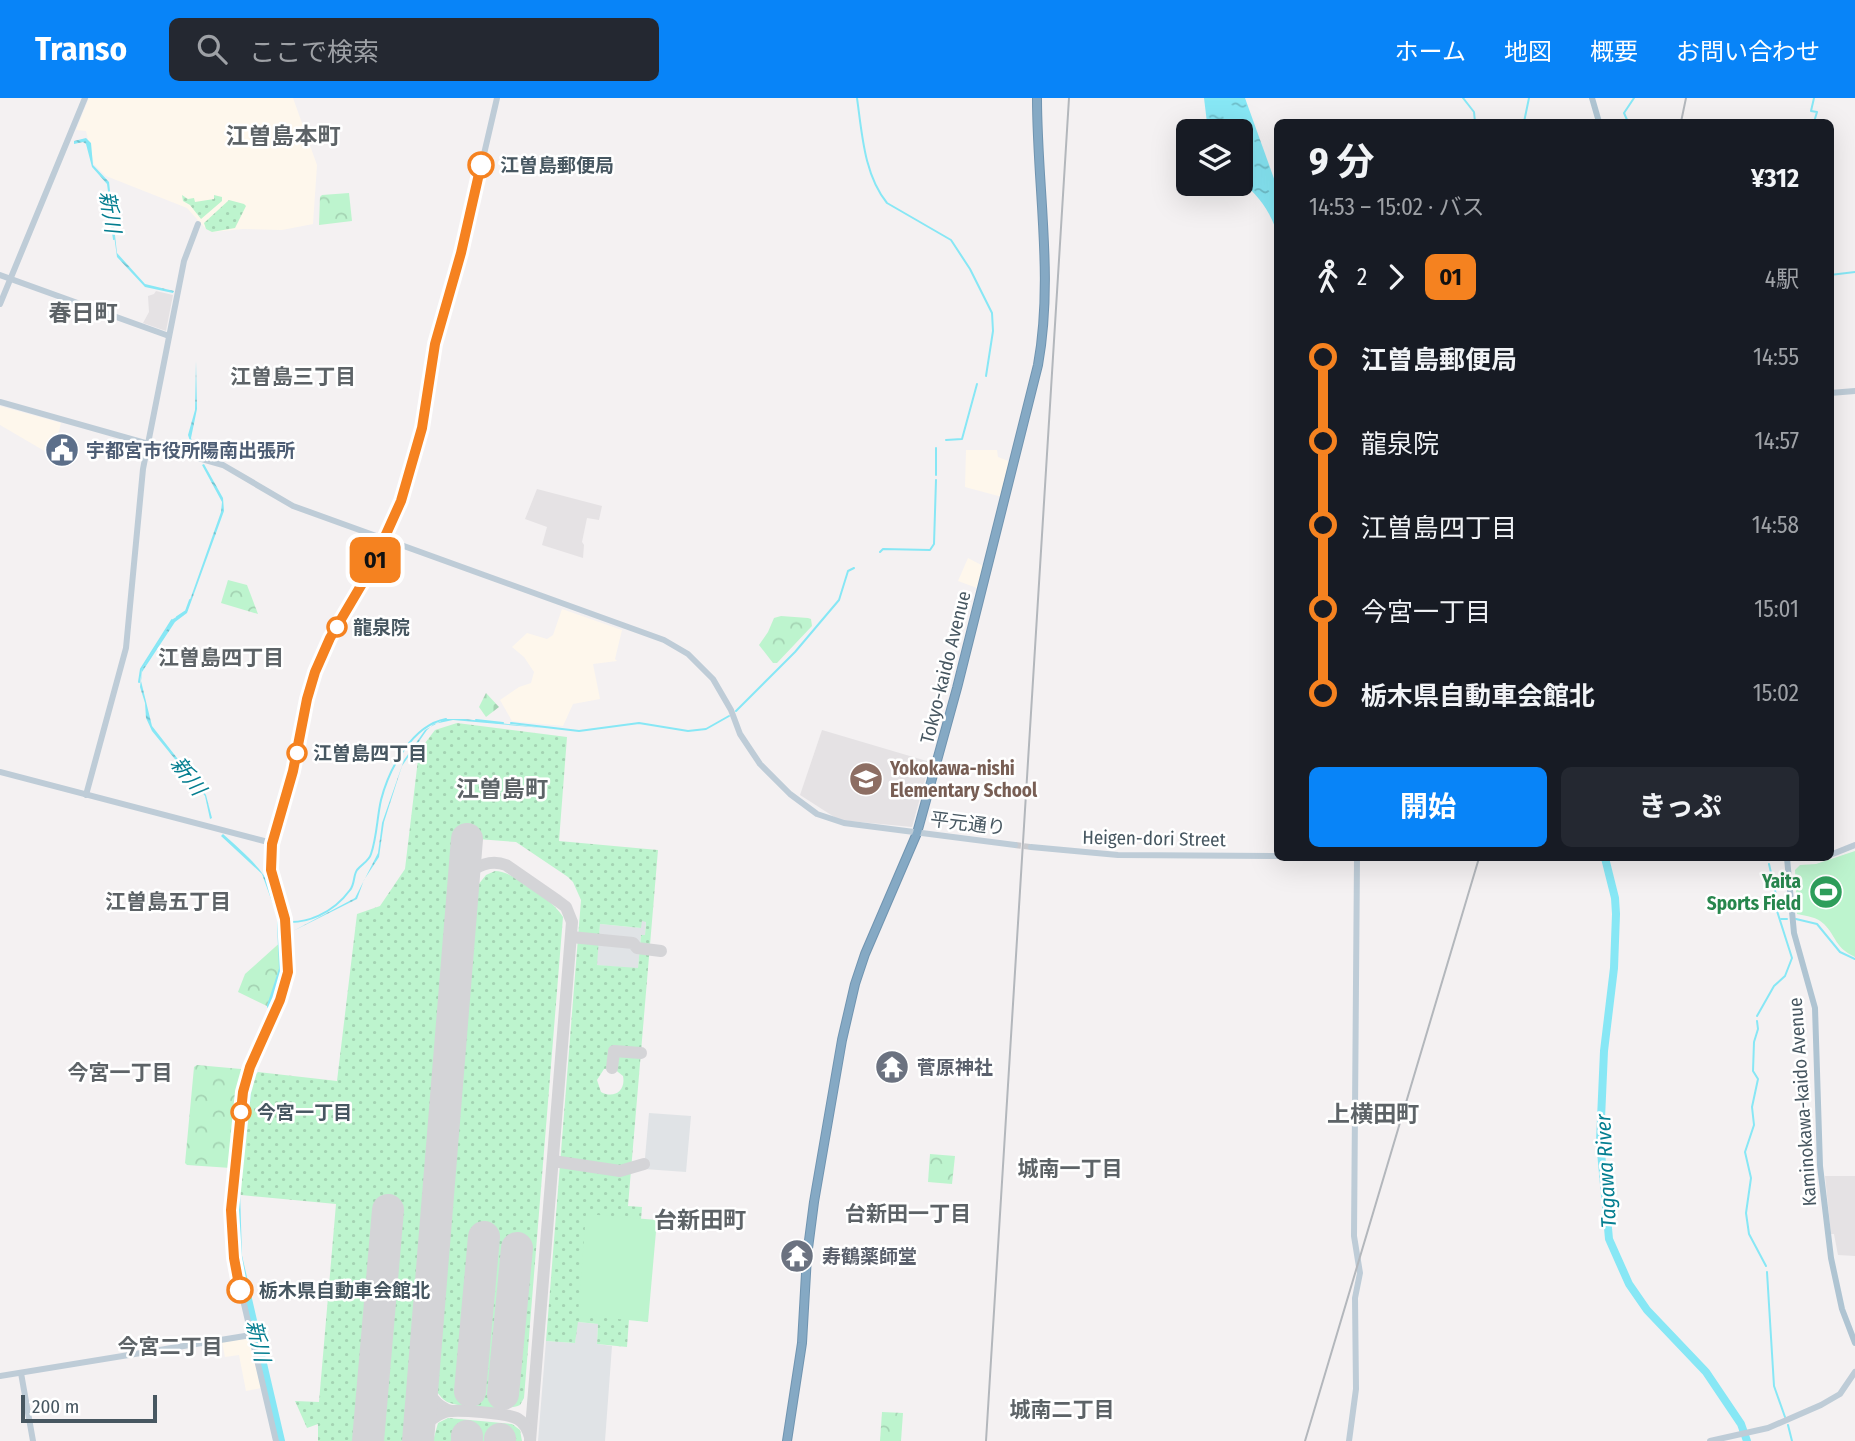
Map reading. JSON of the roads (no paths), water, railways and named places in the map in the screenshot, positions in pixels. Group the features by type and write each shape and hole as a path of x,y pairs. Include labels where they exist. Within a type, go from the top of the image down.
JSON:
{"highway":[{"name":"Tokyo-kaido Avenue","path":"787,1441 802,1343 812,1214 842,1040 862,961 917,833 957,688 1041,347 1045,283 1037,98"}],"main road":[{"path":"1592,98 1598,119"},
{"name":"Kaminokawa-kaido Avenue","path":"1787,861 1794,933 1815,1008 1820,1166 1830,1257 1842,1309 1855,1343"}],"street":[{"path":"0,304 85,98"},
{"path":"276,1441 234,1258 231,1210 244,1087 257,1049 280,1000 288,972 285,919 271,870 272,844 293,771 315,672 330,638 384,540 401,501 422,428 435,344 461,253 497,98"},
{"path":"86,795 128,636 139,493 184,261 198,224"},
{"path":"0,275 169,336"},
{"path":"1834,393 1855,391"},
{"name":"平元通り","path":"0,401 223,464 293,506 664,640 688,654 713,679 749,750 760,764 817,814 845,824 1015,845"},
{"path":"0,772 272,844"},
{"path":"1834,853 1855,845"},
{"name":"Heigen-dori Street","path":"1031,847 1118,855 1274,856"},
{"path":"1349,1441 1356,1389 1355,1298 1360,1273 1354,1236 1357,861"},
{"path":"0,1376 251,1335"},
{"path":"1710,1441 1758,1430 1801,1415 1835,1398 1849,1383 1855,1371"},
{"path":"21,1373 33,1441"}],"water":[{"path":"1204,98 1245,98 1253,119 1207,119"},
{"path":"1253,120 1274,179 1274,226 1253,192"},
{"path":"86,138 91,143 93,165 109,182 117,253 145,284 174,291 173,293 145,287 117,257 107,184 92,167 86,144 74,144 74,141"},
{"path":"196,361 197,409 191,438 195,449 193,450 188,435 195,410"},
{"path":"204,464 223,498 224,511 187,613 175,622 142,672 141,681 152,726 206,795 212,818 210,819 205,796 152,731 146,718 140,687 142,669 173,619 186,611 221,512 222,502 202,465"},
{"path":"445,719 465,719 543,728 453,720 437,723"},
{"path":"431,727 402,766 384,822 379,857 365,879 378,853 382,823 404,760 425,730"},
{"path":"223,834 262,872 274,894 282,924 262,874 221,836"},
{"path":"363,881 357,899 293,931 355,898"}],"waterway":[{"path":"857,98 865,153 879,192 887,203 951,240 970,269 992,313 993,331 986,376"},
{"path":"1463,98 1474,112 1475,119"},
{"path":"1525,119 1529,98"},
{"path":"1627,119 1624,113 1634,98"},
{"path":"1814,98 1811,111 1817,112 1815,119"},
{"name":"新川","path":"111,220 114,239"},
{"path":"1834,275 1855,272"},
{"path":"946,440 962,439 977,384"},
{"path":"936,448 936,475"},
{"path":"880,552 883,549 930,550 934,544 936,480"},
{"path":"736,711 795,652 839,600 848,571 854,568"},
{"name":"新川","path":"177,617 186,611 190,600"},
{"name":"新川","path":"139,682 141,669 172,620"},
{"path":"511,723 579,731 639,723 688,731 706,729 729,716"},
{"path":"280,921 300,921 319,916 336,905 350,890 357,870 371,854 381,800 396,762 423,730 446,719"},
{"path":"476,720 503,723"},
{"name":"Tagawa River","path":"1606,861 1616,914 1614,968 1604,1051 1600,1141 1609,1239 1629,1284 1647,1310 1706,1372 1741,1424 1747,1441"},
{"path":"1757,1016 1774,986 1785,976 1792,958 1777,911 1769,864"},
{"path":"1781,919 1787,919"},
{"path":"1796,919 1817,924 1840,952 1855,959"},
{"name":"新川","path":"281,923 283,969 271,1006 277,1013 248,1085 236,1191 238,1256 281,1441"},
{"path":"1757,1021 1753,1071 1758,1079 1752,1107 1754,1125 1745,1152 1751,1178 1746,1213 1749,1234 1766,1266"},
{"path":"1767,1272 1774,1386 1785,1417"},
{"path":"1788,1425 1792,1441"}],"tunnel":[{"path":"1015,845 1031,847"}],"railway":[{"path":"986,1441 1069,98"},
{"path":"1682,119 1686,98"},
{"path":"1305,1441 1478,861"}],"place":[{"name":"江曽島郵便局","path":"481,165"},
{"name":"宇都宮市役所陽南出張所","path":"62,450"},
{"name":"龍泉院","path":"337,627"},
{"name":"江曽島四丁目","path":"297,753"},
{"name":"Yokokawa-nishi Elementary School","path":"866,779"},
{"name":"Yaita Sports Field","path":"1826,892"},
{"name":"菅原神社","path":"892,1067"},
{"name":"今宮一丁目","path":"241,1112"},
{"name":"寿鶴薬師堂","path":"797,1256"},
{"name":"栃木県自動車会館北","path":"240,1290"}],"district":[{"name":"江曽島本町","path":"283,136"},
{"name":"春日町","path":"83,313"},
{"name":"江曽島三丁目","path":"293,377"},
{"name":"江曽島四丁目","path":"221,658"},
{"name":"江曽島町","path":"502,789"},
{"name":"江曽島五丁目","path":"168,902"},
{"name":"今宮一丁目","path":"120,1073"},
{"name":"上横田町","path":"1373,1114"},
{"name":"城南一丁目","path":"1070,1169"},
{"name":"台新田一丁目","path":"908,1214"},
{"name":"台新田町","path":"700,1220"},
{"name":"今宮二丁目","path":"170,1347"},
{"name":"城南二丁目","path":"1062,1410"}]}
